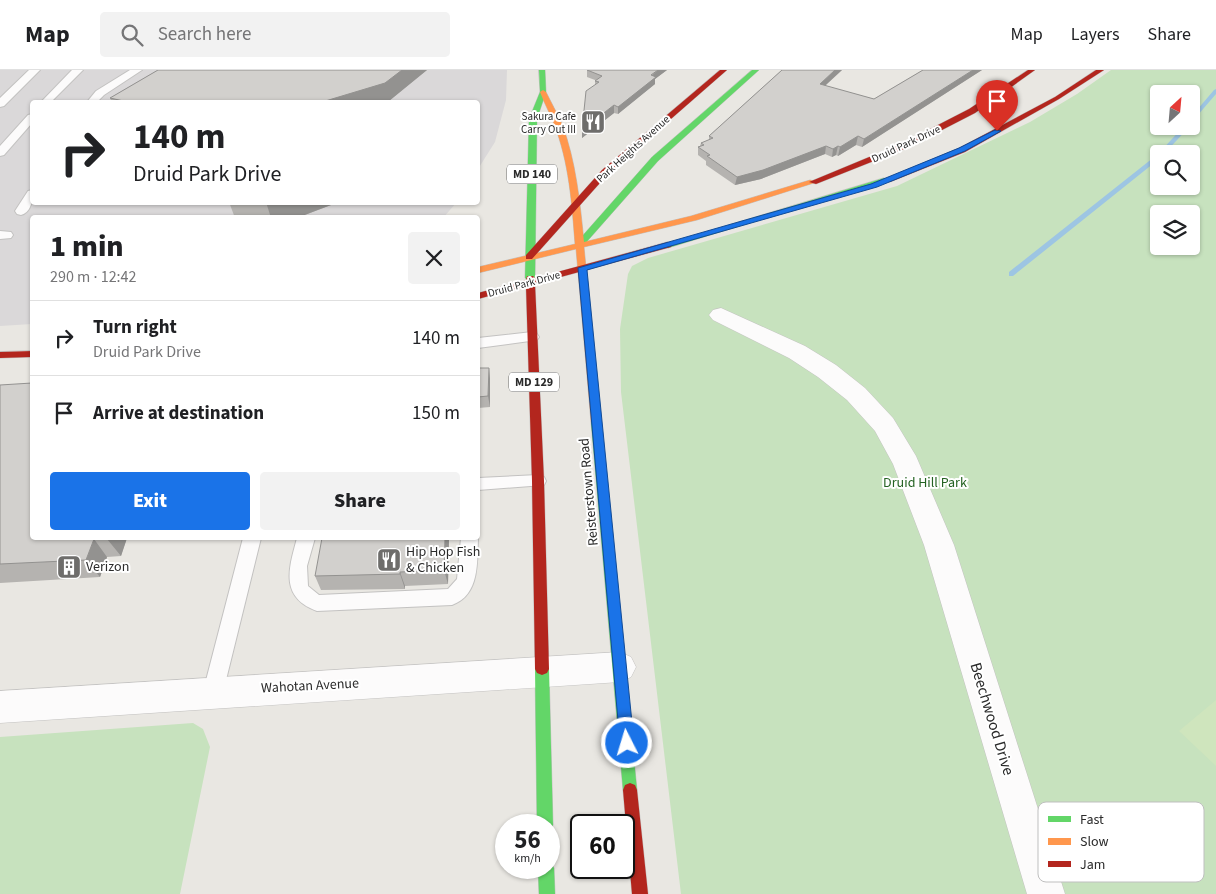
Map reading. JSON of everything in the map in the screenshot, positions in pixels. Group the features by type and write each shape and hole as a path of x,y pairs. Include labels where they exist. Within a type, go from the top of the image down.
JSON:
{"main road":[{"name":"Reisterstown Road","path":"542,70 543,92 558,124 568,156 576,203 640,894"},
{"name":"Park Heights Avenue","path":"529,257 576,203 613,165 724,70"},
{"name":"Park Heights Avenue","path":"580,244 655,159 756,70"},
{"name":"Druid Park Drive","path":"480,269 711,212 783,192 839,173 933,133 991,100 1032,70"},
{"name":"Druid Park Drive","path":"480,296 827,200 915,170 962,150 1015,122 1101,70"},
{"name":"Reisterstown Road","path":"543,92 533,119 529,257 538,482 545,814"},
{"path":"0,355 30,354"},
{"path":"546,879 547,894"}],"street":[{"name":"Beechwood Drive","path":"721,315 797,352 827,371 856,394 884,425 906,463 939,545 1038,868"},
{"name":"Wahotan Avenue","path":"0,707 620,667"},
{"name":"Beechwood Drive","path":"1042,882 1046,894"}],"lane":[{"path":"0,104 35,70"},
{"path":"48,100 78,70"},
{"path":"94,100 100,92 137,70"},
{"path":"2,148 30,119"},
{"path":"21,211 30,196"},
{"path":"480,343 532,336"},
{"path":"480,484 538,482"},
{"path":"213,692 251,540"},
{"path":"306,540 296,581 302,595 317,603 452,597 462,589 468,578 469,540"}],"shaded area":[{"path":"0,70 507,70 506,100 495,142 480,166 480,100 30,100 30,205 454,205 446,215 30,215 30,324 0,326"}],"green space":[{"name":"Druid Hill Park","path":"1111,70 1216,70 1216,894 681,894 621,392 620,329 628,274 632,266 648,258 897,186 1030,122 1077,94"},
{"path":"1216,700 1216,766 1179,731"},
{"path":"193,723 203,729 210,747 180,894 0,894 0,737"}],"building":[{"path":"158,70 402,70 385,83 329,100 119,100 110,98"},
{"path":"587,70 658,70 651,75 656,77 618,107 614,105 582,130 586,91 599,82 595,81 602,76"},
{"path":"782,70 835,70 820,84 874,99 923,70 973,70 864,139 858,136 840,147 838,146 833,149 826,146 763,170 737,177 707,156 710,155 698,147 704,145 701,143 713,138 709,136"},
{"path":"480,368 489,368 488,396 480,397"},
{"path":"30,383 30,540 94,540 86,560 0,564 0,385"},
{"name":"Hip Hop Fish & Chicken","path":"322,540 445,540 444,570 400,572 400,574 315,576"}],"waterway":[{"path":"1200,110 1216,91"},
{"path":"1169,145 1179,135"},
{"path":"1011,274 1150,163"}],"traffic: fast":[{"path":"530,278 533,119 543,92 542,70"},
{"path":"580,244 655,159 756,70"},
{"path":"668,245 887,180"},
{"path":"596,422 630,790"},
{"path":"542,669 545,814"},
{"path":"546,879 547,894"}],"traffic: slow":[{"path":"543,92 558,124 568,156 576,203 596,422"},
{"path":"480,270 694,218 813,182"}],"traffic: jam":[{"path":"529,257 605,172 724,70"},
{"path":"813,182 906,145 972,111 1032,70"},
{"path":"887,180 962,150 1057,98 1101,70"},
{"path":"480,295 668,245"},
{"path":"530,278 538,481 542,669"},
{"path":"0,355 30,354"},
{"path":"630,790 640,894"}],"place":[{"name":"Sakura Cafe Carry Out III","path":"593,122"},
{"name":"Hip Hop Fish & Chicken","path":"389,560"},
{"name":"Verizon","path":"69,567"}],"route":[{"path":"627,743 583,268 827,200 874,185 962,150 997,131"}]}
